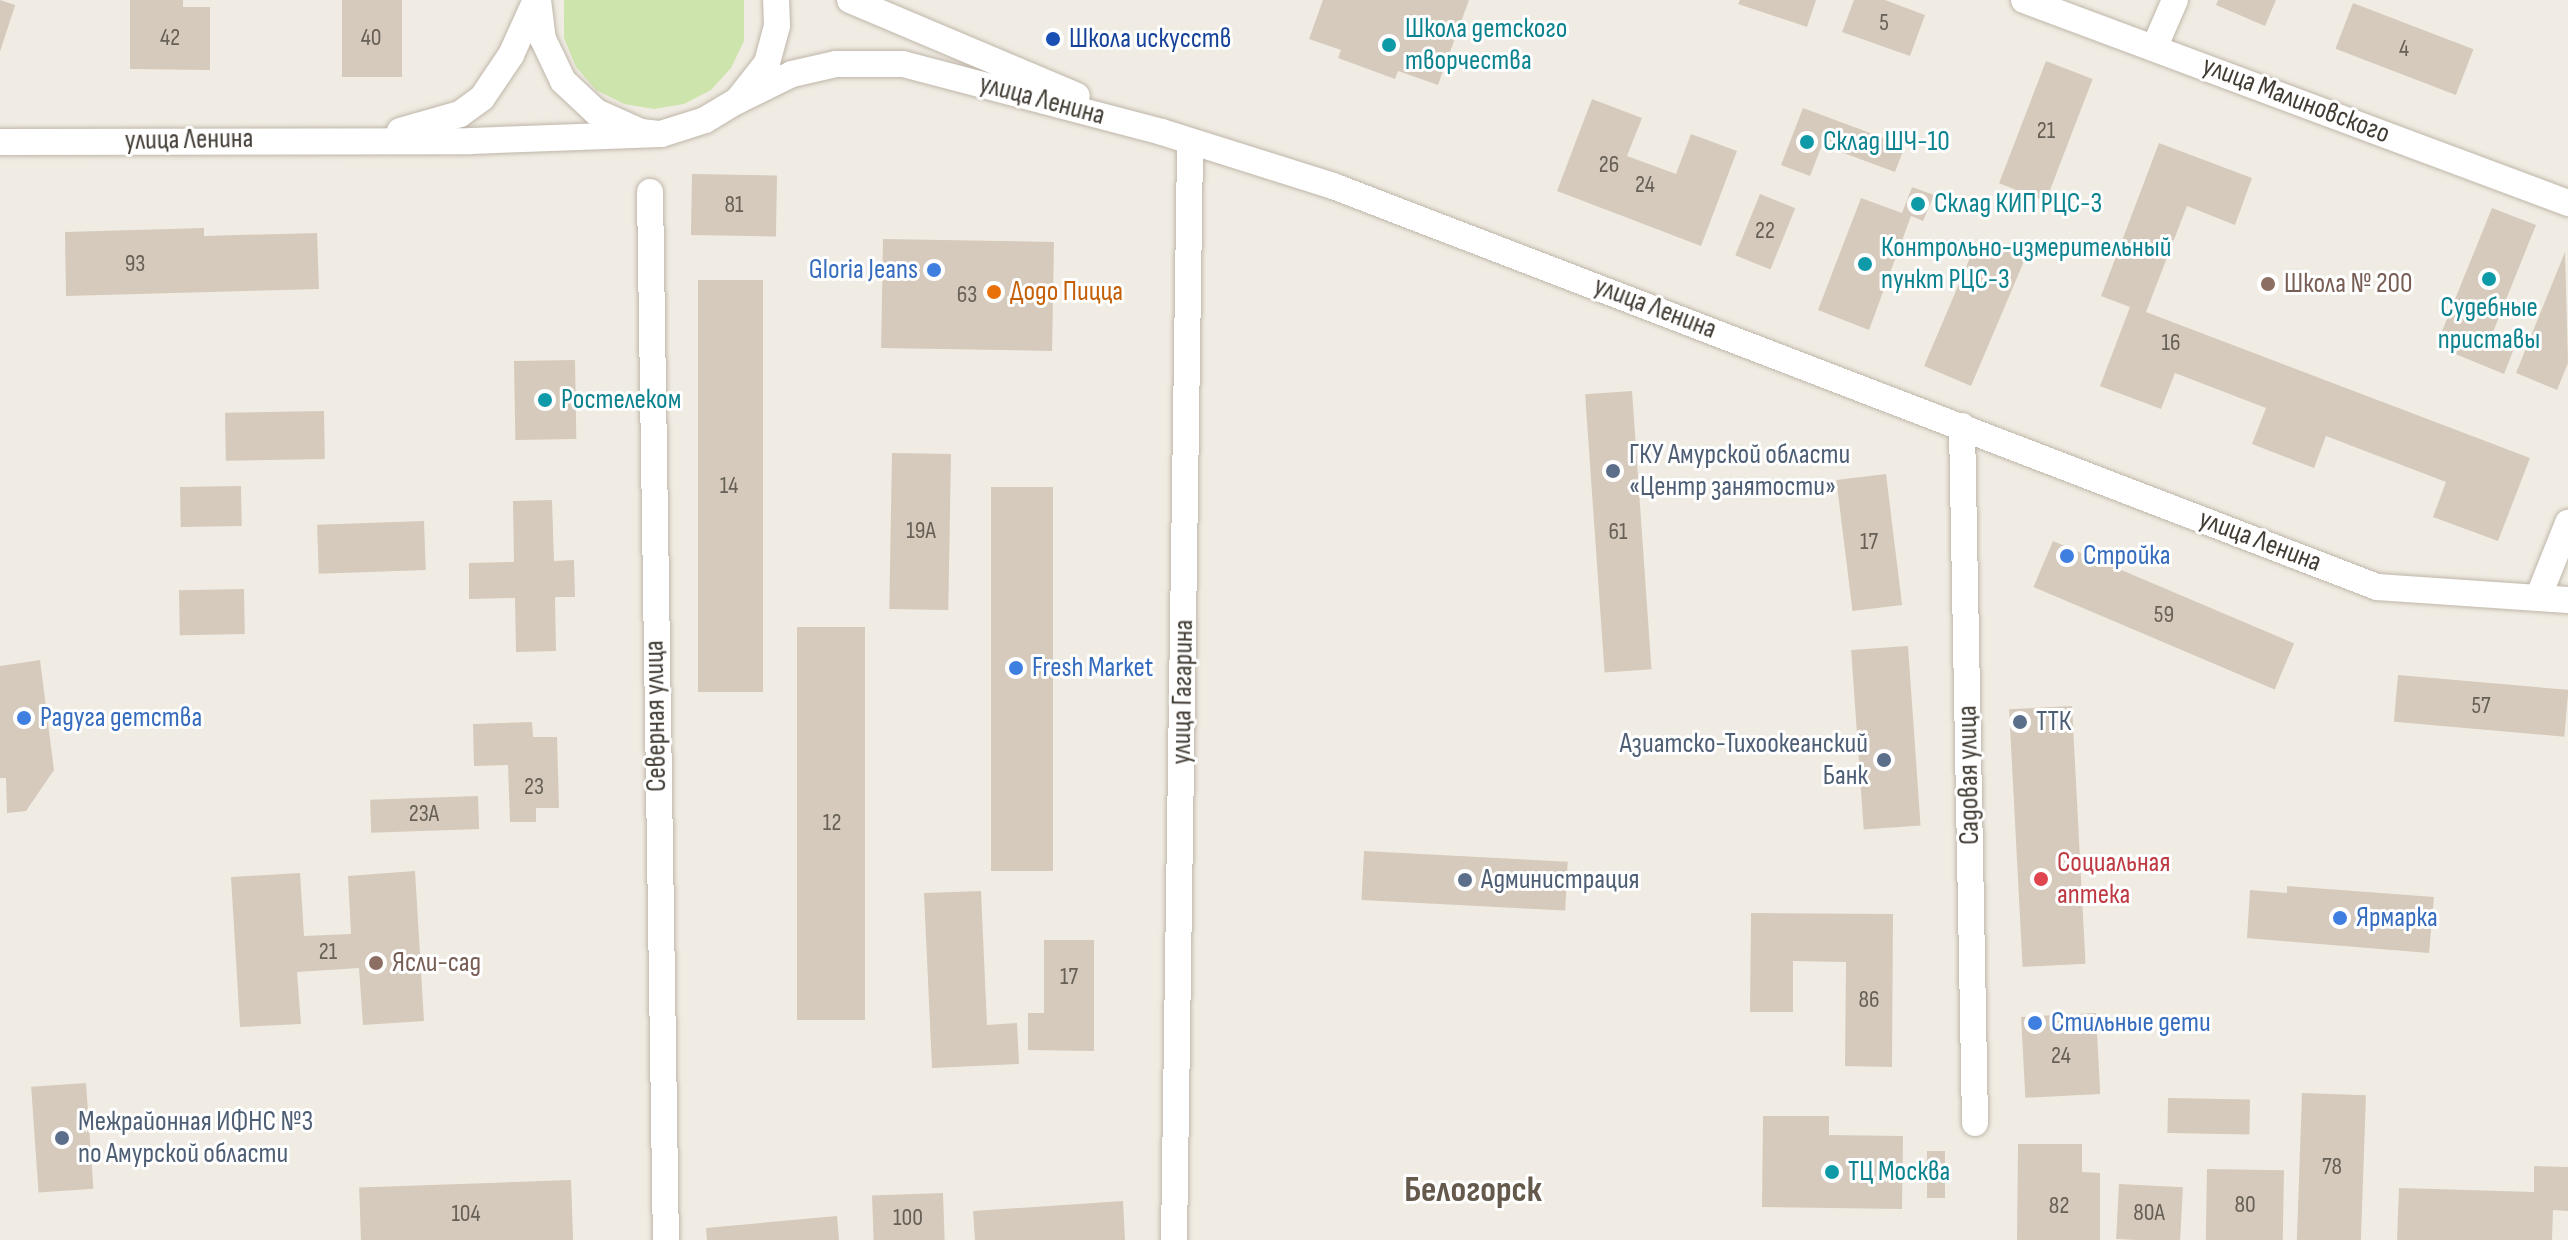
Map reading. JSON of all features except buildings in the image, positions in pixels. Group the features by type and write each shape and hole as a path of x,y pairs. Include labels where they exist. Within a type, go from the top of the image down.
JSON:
{"street":[{"path":"537,0 543,39 563,81 596,112 641,132 661,134"},
{"name":"улица Ленина","path":"378,137 460,114 482,98 511,55 537,0"},
{"path":"737,101 767,63 777,26 776,0"},
{"path":"850,0 1162,132"},
{"name":"улица Малиновского","path":"2024,0 2155,46 2568,203"},
{"path":"2155,46 2175,0"},
{"name":"улица Ленина","path":"0,142 378,137 471,141 661,134 705,120 792,74 836,64 903,64 1162,132 1333,186 2377,587 2568,600"},
{"name":"улица Гагарина","path":"1174,1240 1190,143"},
{"name":"Северная улица","path":"650,192 666,1240"},
{"name":"Садовая улица","path":"1962,426 1975,1123"},
{"path":"2538,598 2568,523"}],"green space":[{"path":"564,0 744,0 744,41 731,68 711,90 684,104 654,109 624,104 596,90 576,67 564,38"}],"place":[{"name":"Школа искусств","path":"1053,39"},
{"name":"Школа детского творчества","path":"1389,45"},
{"name":"Склад ШЧ-10","path":"1807,142"},
{"name":"Склад КИП РЦС-3","path":"1918,204"},
{"name":"Контрольно-измерительный пункт РЦС-3","path":"1865,264"},
{"name":"Gloria Jeans","path":"934,270"},
{"name":"Судебные приставы","path":"2489,279"},
{"name":"Школа № 200","path":"2268,284"},
{"name":"Додо Пицца","path":"994,292"},
{"name":"Ростелеком","path":"545,400"},
{"name":"ГКУ Амурской области «Центр занятости»","path":"1613,471"},
{"name":"Стройка","path":"2067,556"},
{"name":"Fresh Market","path":"1016,668"},
{"name":"Радуга детства","path":"24,718"},
{"name":"ТТК","path":"2020,722"},
{"name":"Азиатско-Тихоокеанский Банк","path":"1884,760"},
{"name":"Социальная аптека","path":"2041,879"},
{"name":"Администрация","path":"1465,880"},
{"name":"Ярмарка","path":"2340,918"},
{"name":"Ясли-сад","path":"376,963"},
{"name":"Стильные дети","path":"2035,1023"},
{"name":"Межрайонная ИФНС №3 по Амурской области","path":"62,1138"},
{"name":"ТЦ Москва","path":"1832,1172"}],"district":[{"name":"Белогорск","path":"1473,1191"}]}
